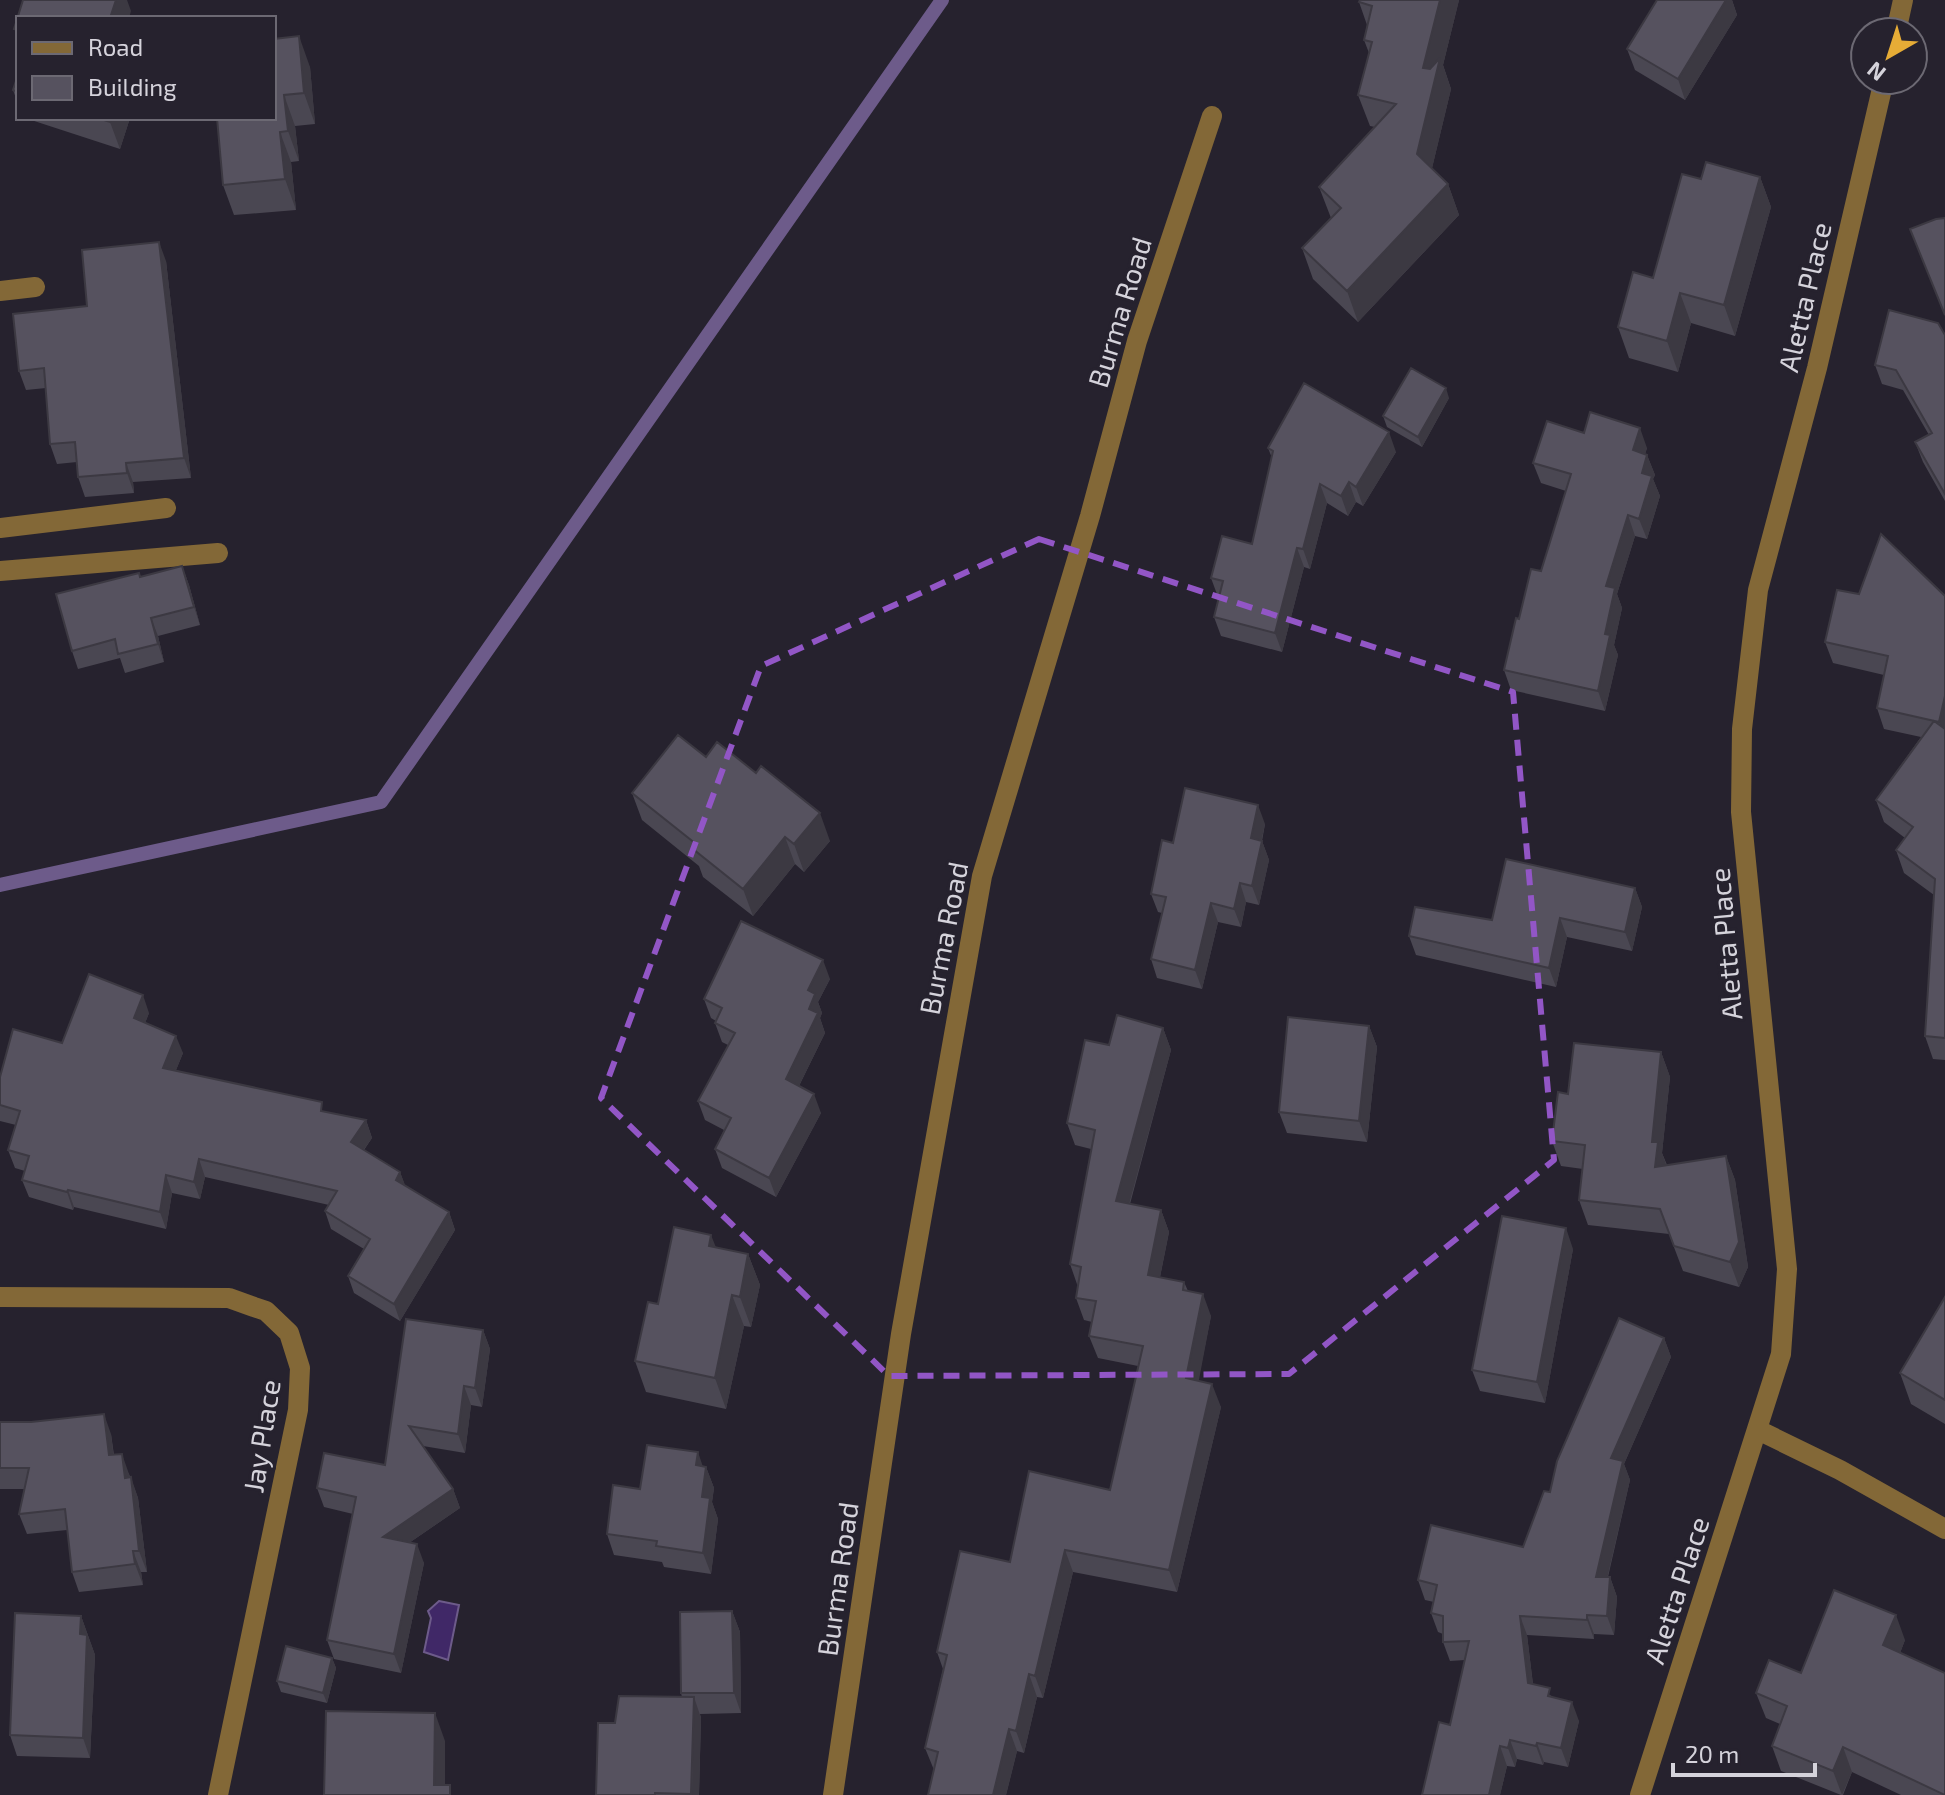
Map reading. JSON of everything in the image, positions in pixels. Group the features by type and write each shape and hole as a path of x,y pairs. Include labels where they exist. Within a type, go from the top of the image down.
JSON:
{"street":[{"name":"Aletta Place","path":"1640,1795 1781,1354 1787,1269 1741,812 1742,729 1758,590 1817,368 1880,96"},
{"name":"Burma Road","path":"833,1795 901,1334 982,876 1090,516 1137,341 1212,116"},
{"path":"0,291 35,287"},
{"path":"0,528 166,508"},
{"path":"0,571 218,553"},
{"name":"Jay Place","path":"0,1297 229,1298 266,1311 289,1333 300,1368 298,1410 218,1795"},
{"path":"1758,1430 1840,1470 1945,1529"}],"highlighted area":[{"path":"1039,539 1513,692 1554,1160 1289,1374 889,1376 601,1098 761,666"}],"shaded area":[{"path":"439,1601 459,1605 448,1660 424,1652 431,1618 428,1611"}],"building":[{"path":"23,0 116,0 111,16 18,16"},
{"path":"1360,0 1440,0 1423,68 1430,69 1440,58 1417,154 1448,184 1347,291 1302,248 1341,208 1319,187 1396,104 1358,95 1372,42 1364,40 1372,6"},
{"path":"1657,0 1726,0 1678,79 1627,49"},
{"path":"299,36 304,93 284,95 288,131 280,132 285,179 223,185 217,120 276,120 276,39"},
{"path":"1706,162 1760,177 1724,305 1680,293 1667,341 1618,327 1633,272 1653,278 1682,174 1701,179"},
{"path":"1945,218 1945,315 1910,229"},
{"path":"159,242 184,458 126,463 127,473 78,477 75,442 50,444 44,368 19,371 13,314 87,306 82,250"},
{"path":"1889,310 1938,323 1945,335 1945,494 1915,442 1932,433 1896,370 1875,365"},
{"path":"1411,368 1446,388 1418,437 1383,416"},
{"path":"1304,383 1389,432 1356,487 1349,482 1341,496 1320,484 1303,549 1297,548 1275,633 1214,617 1223,581 1211,578 1222,536 1252,544 1273,451 1268,448"},
{"path":"1590,412 1640,428 1633,450 1647,455 1642,473 1652,476 1639,519 1628,515 1606,586 1615,588 1605,634 1610,635 1598,691 1504,670 1531,569 1541,571 1571,474 1533,463 1547,421 1584,433"},
{"path":"1881,534 1945,596 1945,696 1939,722 1877,708 1888,656 1825,642 1837,590 1859,594"},
{"path":"182,566 194,607 151,618 158,644 118,654 115,639 72,651 56,594 139,573 140,577"},
{"path":"1934,721 1945,729 1945,1038 1925,1036 1935,879 1896,850 1913,827 1876,800"},
{"path":"678,735 706,757 717,742 756,773 761,766 820,813 794,844 785,837 743,889 693,849 696,844 632,793"},
{"path":"1185,788 1258,805 1251,838 1262,841 1252,886 1240,883 1234,909 1211,903 1195,970 1151,959 1166,897 1151,894 1162,840 1173,843"},
{"path":"1506,859 1635,888 1625,932 1560,918 1549,968 1409,936 1415,907 1492,920"},
{"path":"741,921 823,960 808,990 815,994 809,1009 818,1013 786,1079 814,1094 769,1178 715,1149 731,1118 698,1101 735,1033 715,1023 722,1008 704,999"},
{"path":"89,974 143,995 134,1018 176,1036 163,1068 322,1102 321,1111 366,1120 351,1142 400,1172 396,1180 449,1212 394,1304 348,1276 370,1239 325,1211 337,1191 199,1159 194,1182 166,1175 160,1212 22,1180 29,1156 8,1150 20,1111 0,1105 0,1077 13,1029 62,1043"},
{"path":"1117,1015 1163,1028 1116,1201 1161,1210 1148,1275 1184,1282 1183,1290 1203,1294 1186,1378 1212,1384 1169,1570 1065,1550 1035,1676 1029,1674 1016,1731 1009,1729 993,1795 928,1795 938,1752 925,1748 947,1655 937,1652 960,1551 1010,1562 1029,1471 1110,1490 1143,1346 1089,1336 1096,1301 1076,1298 1081,1267 1070,1264 1095,1130 1067,1123 1085,1040 1109,1045"},
{"path":"1288,1017 1369,1026 1359,1121 1279,1112"},
{"path":"1574,1043 1661,1052 1652,1142 1658,1142 1655,1167 1726,1156 1739,1242 1730,1262 1674,1246 1660,1209 1579,1200 1585,1145 1552,1141 1558,1092 1568,1094"},
{"path":"1502,1216 1566,1228 1537,1382 1472,1370"},
{"path":"674,1227 711,1235 709,1246 748,1254 740,1297 732,1295 715,1378 635,1361 648,1302 658,1304"},
{"path":"1945,1297 1945,1400 1900,1373"},
{"path":"1619,1318 1664,1338 1611,1458 1623,1461 1596,1577 1610,1577 1607,1616 1587,1615 1587,1620 1520,1616 1528,1683 1550,1688 1548,1696 1572,1702 1561,1748 1510,1740 1508,1748 1500,1746 1489,1795 1422,1795 1439,1722 1450,1725 1469,1641 1443,1642 1443,1616 1431,1613 1437,1585 1418,1580 1431,1525 1523,1547 1544,1491 1550,1492 1557,1461"},
{"path":"406,1319 483,1330 475,1388 464,1386 458,1434 409,1426 453,1489 383,1537 417,1544 394,1654 327,1640 356,1497 317,1488 324,1453 385,1465"},
{"path":"104,1414 109,1455 122,1454 125,1478 131,1477 139,1551 133,1551 135,1564 72,1572 65,1509 19,1514 29,1468 0,1468 0,1422"},
{"path":"647,1445 698,1452 696,1465 706,1467 702,1497 710,1498 703,1553 656,1546 657,1541 607,1534 613,1485 640,1489"},
{"path":"1834,1590 1896,1615 1883,1645 1945,1673 1945,1795 1843,1747 1833,1771 1772,1746 1787,1706 1756,1693 1769,1660 1801,1673"},
{"path":"732,1611 734,1693 681,1693 680,1612"},
{"path":"15,1613 81,1616 80,1634 87,1635 83,1738 10,1735"},
{"path":"286,1646 332,1658 323,1693 277,1681"},
{"path":"619,1696 694,1697 691,1794 596,1795 598,1723 615,1723"},
{"path":"326,1711 435,1713 434,1785 450,1785 450,1795 324,1795"}],"waterway":[{"path":"0,885 381,802 942,0"}]}
